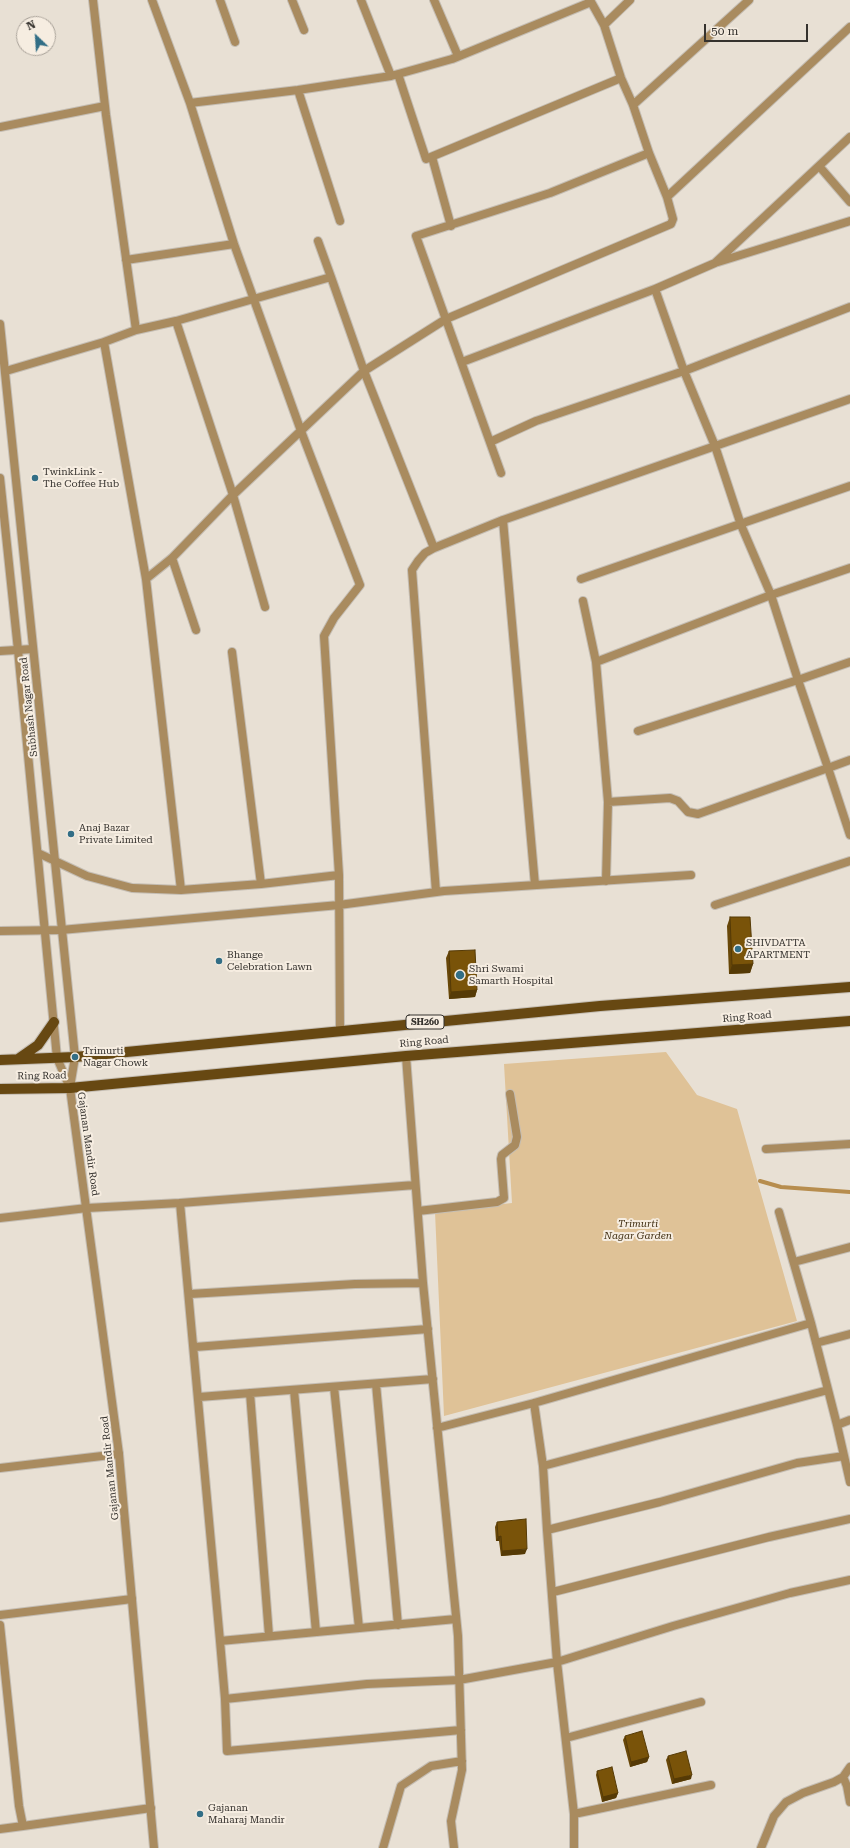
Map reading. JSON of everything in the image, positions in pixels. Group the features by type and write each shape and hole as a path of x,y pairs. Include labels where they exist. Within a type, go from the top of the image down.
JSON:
{"main road":[{"name":"SH260","path":"0,1060 75,1057 257,1040 340,1030 600,1006 850,988"},
{"name":"Ring Road","path":"0,1089 70,1088 406,1056 850,1021"},
{"path":"18,1059 38,1045 54,1022"}],"street":[{"path":"93,0 105,106 136,330"},
{"path":"152,0 190,103 234,244 255,299 301,431 360,584 338,611 324,636 339,879 340,1030"},
{"path":"220,0 235,42"},
{"path":"292,0 304,30"},
{"path":"361,0 394,75 426,159 621,78"},
{"path":"434,0 458,56"},
{"path":"604,24 630,0"},
{"path":"633,105 749,0"},
{"path":"146,579 172,558 233,495 364,370 446,319 671,224 673,219 667,197 649,153 633,105 621,78 604,24 590,1 458,56 394,75 298,90 190,103"},
{"path":"667,197 850,27"},
{"path":"298,90 340,221"},
{"path":"0,127 105,106"},
{"path":"716,263 850,137"},
{"path":"502,473 416,236 550,193 649,153"},
{"path":"432,157 451,226"},
{"path":"819,166 850,202"},
{"path":"462,362 655,289 716,263 850,221"},
{"path":"318,241 364,370 434,548"},
{"path":"126,260 234,244"},
{"path":"6,371 104,342 136,330 176,321 331,277"},
{"path":"655,289 684,371 715,446 742,525 772,595 798,680 850,835"},
{"path":"490,442 536,422 684,371 850,307"},
{"path":"176,321 233,495 265,607"},
{"name":"Subhash Nagar Road","path":"0,324 75,1057 70,1088"},
{"path":"104,342 146,579 181,890"},
{"path":"436,892 412,570 418,561 425,553 434,548 503,520 850,400"},
{"path":"0,478 46,930 57,1058 70,1088"},
{"path":"581,579 742,525 850,486"},
{"path":"503,520 535,885"},
{"path":"172,558 196,630"},
{"path":"596,662 772,595 850,568"},
{"path":"584,601 596,662 608,802 606,881"},
{"path":"0,651 33,649"},
{"path":"232,652 261,884"},
{"path":"638,731 850,662"},
{"path":"608,802 670,798 678,801 688,812 698,814 850,760"},
{"path":"38,854 56,860 87,876 132,888 181,890 339,879"},
{"path":"715,905 850,861"},
{"path":"0,931 61,930 339,905 436,892 691,876"},
{"path":"406,1056 423,1283 456,1619 462,1770 451,1821 454,1848"},
{"name":"Gajanan Mandir Road","path":"70,1088 88,1208 119,1454 154,1848"},
{"path":"418,1211 497,1202 504,1198 501,1158 502,1155 515,1144 517,1137 510,1094"},
{"path":"766,1149 850,1144"},
{"path":"0,1218 88,1208 180,1203 416,1185"},
{"path":"180,1203 195,1347 225,1699 227,1751 461,1730"},
{"path":"779,1212 811,1323 850,1482"},
{"path":"794,1262 850,1247"},
{"path":"190,1294 355,1284 423,1283"},
{"path":"438,1428 534,1404 811,1323"},
{"path":"195,1347 428,1329"},
{"path":"816,1343 850,1334"},
{"path":"199,1397 433,1379"},
{"path":"376,1384 398,1625"},
{"path":"334,1387 360,1628"},
{"path":"294,1390 316,1632"},
{"path":"543,1466 828,1390"},
{"path":"250,1393 269,1636"},
{"path":"534,1404 543,1466 557,1662 574,1814 574,1848"},
{"path":"837,1425 850,1420"},
{"path":"0,1468 119,1454"},
{"path":"547,1530 660,1502 797,1463 844,1456"},
{"path":"553,1592 762,1539 850,1519"},
{"path":"225,1699 368,1684 459,1680 557,1662 673,1626 790,1593 850,1580"},
{"path":"0,1614 132,1600"},
{"path":"220,1641 456,1619"},
{"path":"0,1625 19,1806 23,1826"},
{"path":"566,1738 701,1702"},
{"path":"383,1848 401,1786 430,1766 462,1761"},
{"path":"761,1848 774,1816 786,1802 803,1793 834,1782 842,1777 850,1767"},
{"path":"842,1777 848,1786 850,1802"},
{"path":"574,1814 711,1785"},
{"path":"0,1829 151,1808"}],"green space":[{"name":"Trimurti Nagar Garden","path":"666,1052 697,1095 737,1109 797,1321 444,1416 435,1212 512,1203 504,1064"}],"building":[{"name":"SHIVDATTA APARTMENT","path":"730,917 750,917 753,964 732,965"},
{"path":"475,950 477,990 451,992 449,951"},
{"path":"526,1519 527,1549 502,1551 501,1536 498,1537 497,1522"},
{"path":"642,1731 649,1757 631,1762 625,1736"},
{"path":"686,1751 692,1775 674,1779 668,1756"},
{"path":"612,1767 618,1793 603,1797 597,1771"}],"waterway":[{"path":"760,1181 781,1187 850,1192"}],"place":[{"name":"TwinkLink - The Coffee Hub","path":"35,478"},
{"name":"Anaj Bazar Private Limited","path":"71,834"},
{"name":"SHIVDATTA APARTMENT","path":"738,949"},
{"name":"Bhange Celebration Lawn","path":"219,961"},
{"name":"Shri Swami Samarth Hospital","path":"460,975"},
{"name":"Trimurti Nagar Chowk","path":"75,1057"},
{"name":"Gajanan Maharaj Mandir","path":"200,1814"}]}
